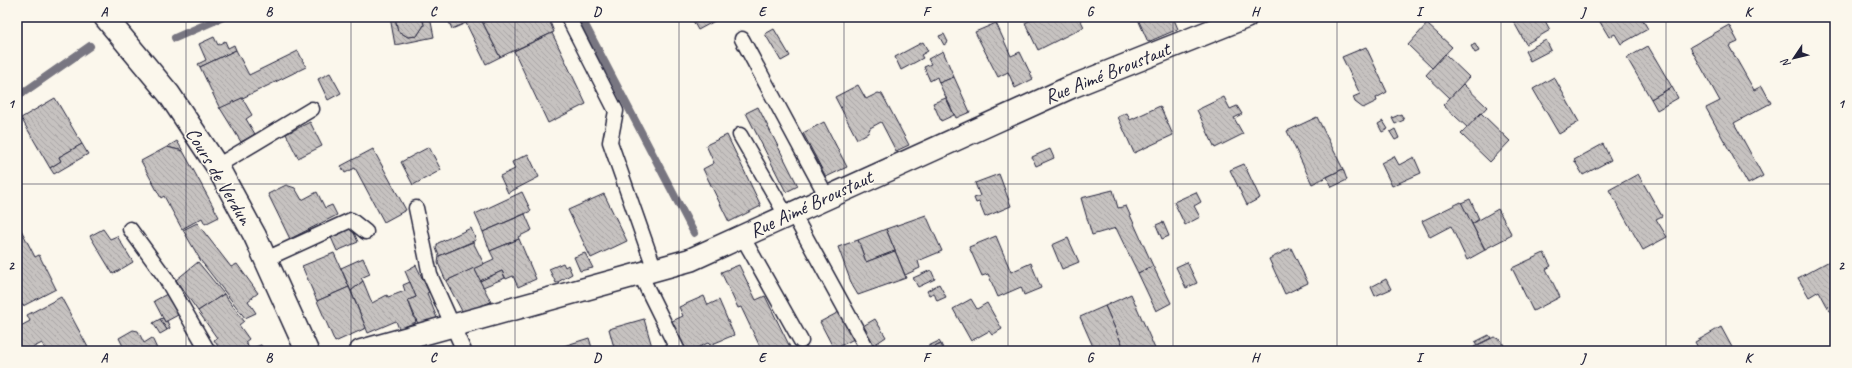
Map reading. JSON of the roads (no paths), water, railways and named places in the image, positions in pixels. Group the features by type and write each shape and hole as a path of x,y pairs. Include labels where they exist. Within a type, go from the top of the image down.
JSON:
{"street":[{"name":"Cours de Verdun","path":"105,17 169,94 216,166 266,259 307,351"},
{"name":"Rue Aimé Broustaut","path":"361,351 690,260 1071,87 1246,17"}],"lane":[{"path":"568,17 616,111 610,142 647,272 678,351"},
{"path":"742,38 827,197"},
{"path":"216,166 312,110"},
{"path":"740,135 789,214 865,345"},
{"path":"416,208 430,275 464,351"},
{"path":"266,259 351,220 366,232"},
{"path":"130,229 165,277 208,351"},
{"path":"742,236 800,341"}],"waterway":[{"path":"175,38 223,17"},
{"path":"581,17 694,233"},
{"path":"17,97 90,46"}]}
